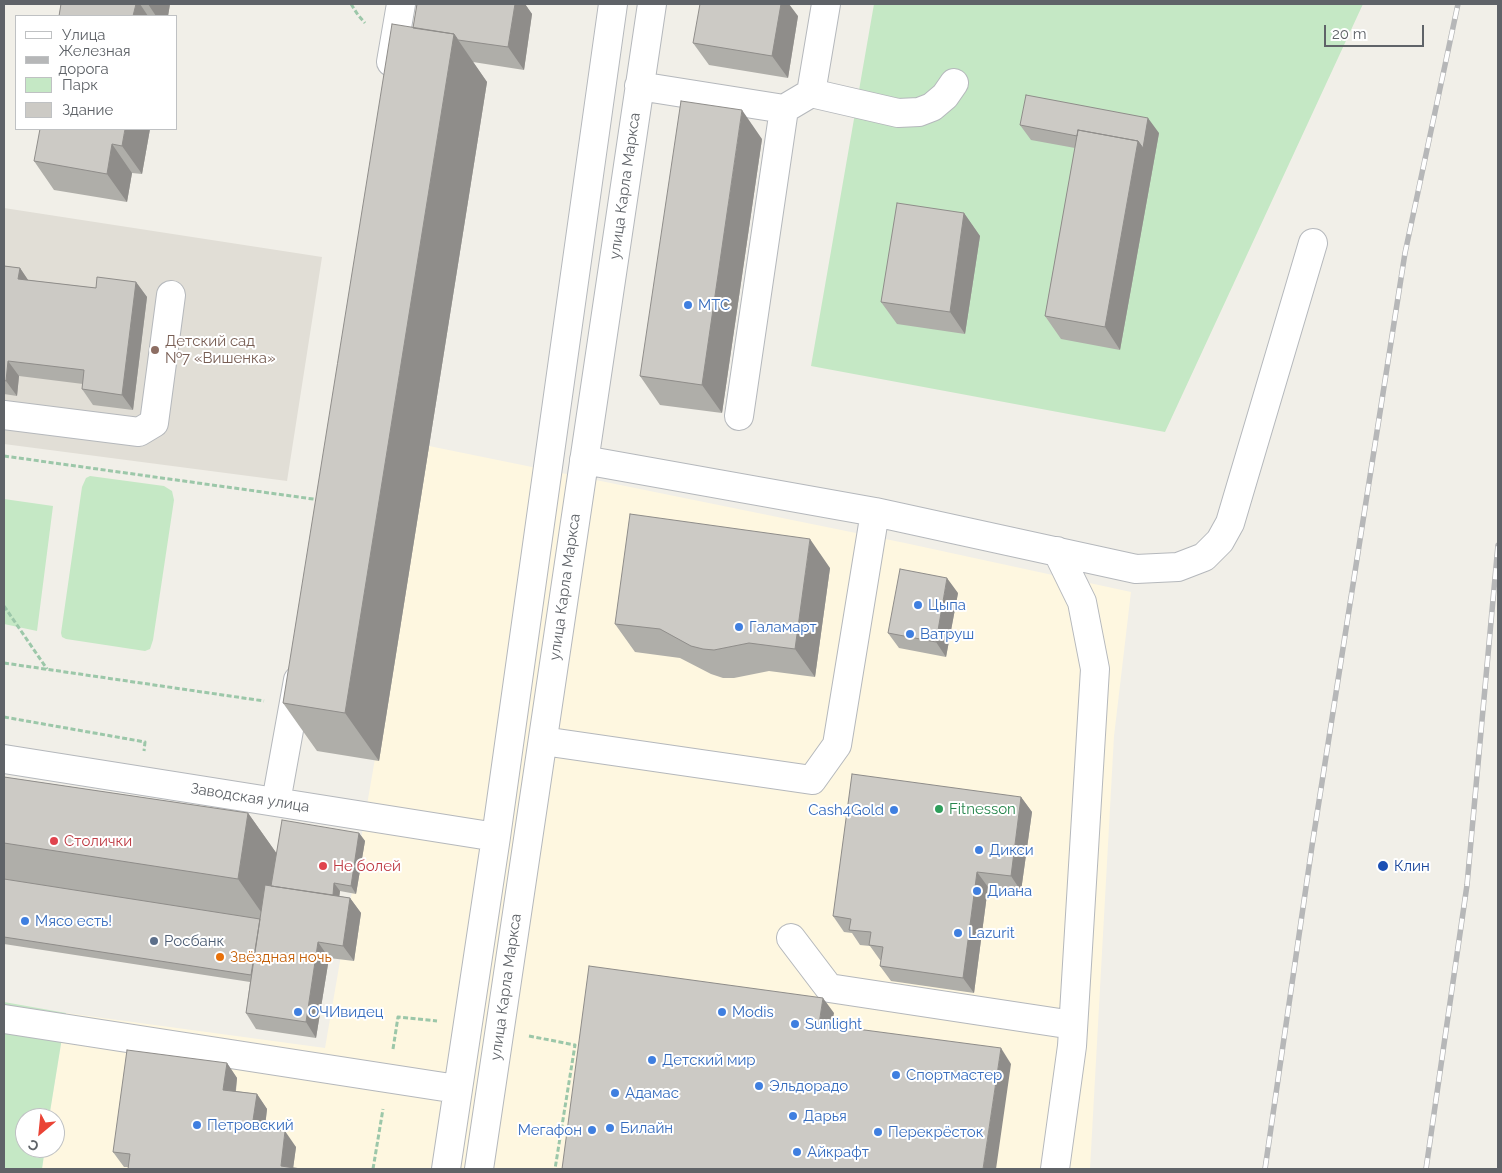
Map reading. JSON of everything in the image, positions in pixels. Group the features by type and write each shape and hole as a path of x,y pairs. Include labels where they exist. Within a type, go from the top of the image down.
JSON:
{"street":[{"path":"387,90 401,4"},
{"path":"446,1169 496,838 613,4"},
{"name":"улица Карла Маркса","path":"479,1169 652,4"},
{"path":"811,93 826,4"},
{"path":"639,86 784,109 811,93 898,113 919,112 932,107 945,96 954,83"},
{"path":"739,416 784,109"},
{"path":"584,460 875,512 1136,569 1178,567 1204,557 1220,541 1230,523 1313,243"},
{"path":"4,415 139,432 154,423 171,295"},
{"path":"542,741 812,780 837,745 875,512"},
{"path":"1055,1169 1072,1046 1095,669 1082,602 1057,552"},
{"path":"276,802 301,657"},
{"name":"Заводская улица","path":"4,759 496,838"},
{"path":"791,938 829,988 1073,1025"},
{"path":"4,1019 457,1088"}],"path":[{"path":"4,456 323,500"},
{"path":"4,606 47,669"},
{"path":"4,662 294,706"},
{"path":"4,717 144,742 142,781"},
{"path":"556,1169 575,1045"},
{"path":"373,1169 388,1078"}],"shaded area":[{"name":"Детский сад №7 «Вишенка»","path":"4,208 322,257 287,481 4,444"},
{"path":"429,446 905,543 1131,592 1114,736 1090,1169 42,1169 44,1158 65,1158 65,1108 51,1108 66,1013 325,1048"}],"green space":[{"path":"874,4 1363,4 1165,432 811,366"},
{"path":"90,476 164,486 172,491 174,500 153,640 150,649 145,651 62,637 61,633 82,487 86,478"},
{"path":"4,499 53,506 37,631 4,624"},
{"path":"4,1002 66,1013 51,1108 15,1108 15,1158 44,1158 42,1169 4,1169"}],"building":[{"path":"61,4 136,4 133,15 59,15"},
{"path":"417,4 515,4 508,47 458,40 454,34 413,28"},
{"path":"700,4 781,4 772,56 693,43"},
{"path":"392,24 454,34 345,713 283,703"},
{"path":"1026,95 1148,118 1143,148 1138,141 1078,130 1077,136 1020,125"},
{"path":"681,101 742,110 702,385 640,376"},
{"path":"40,130 125,130 122,146 112,144 107,174 34,161"},
{"path":"1078,130 1138,141 1105,327 1045,316"},
{"path":"897,203 964,213 950,312 881,302"},
{"path":"4,266 20,268 18,279 96,288 97,277 136,282 122,395 82,389 84,370 8,361 6,381 4,380"},
{"path":"630,514 810,539 795,649 749,643 714,650 703,649 691,646 660,629 615,624"},
{"path":"900,569 947,578 936,642 888,633"},
{"path":"852,774 1021,797 1011,876 977,872 963,978 880,966 883,947 869,945 871,932 849,930 851,919 833,916"},
{"path":"4,777 248,813 238,879 4,843"},
{"path":"282,820 359,833 351,886 334,883 333,895 271,886"},
{"path":"4,879 260,919 251,975 4,937"},
{"path":"265,885 350,898 343,946 318,942 306,1022 246,1013"},
{"name":"Дарья","path":"589,966 823,998 819,1024 1001,1048 983,1169 562,1169"},
{"name":"Петровский","path":"127,1050 227,1063 223,1090 257,1094 252,1127 285,1131 281,1166 301,1169 128,1169 130,1154 113,1152"}],"railway":[{"path":"1265,1169 1312,846 1405,253 1458,4"},
{"path":"1426,1169 1467,885 1498,545"}],"place":[{"name":"МТС","path":"688,305"},
{"name":"Детский сад №7 «Вишенка»","path":"155,350"},
{"name":"Цыпа","path":"918,605"},
{"name":"Галамарт","path":"739,627"},
{"name":"Ватруш","path":"910,634"},
{"name":"Fitnesson","path":"939,809"},
{"name":"Cash4Gold","path":"894,810"},
{"name":"Столички","path":"54,841"},
{"name":"Дикси","path":"979,850"},
{"name":"Не болей","path":"323,866"},
{"name":"Клин","path":"1383,866"},
{"name":"Диана","path":"977,891"},
{"name":"Мясо есть!","path":"25,921"},
{"name":"Lazurit","path":"958,933"},
{"name":"Росбанк","path":"154,941"},
{"name":"Звёздная ночь","path":"220,957"},
{"name":"ОЧИвидец","path":"298,1012"},
{"name":"Modis","path":"722,1012"},
{"name":"Sunlight","path":"795,1024"},
{"name":"Детский мир","path":"652,1060"},
{"name":"Спортмастер","path":"896,1075"},
{"name":"Эльдорадо","path":"759,1086"},
{"name":"Адамас","path":"615,1093"},
{"name":"Дарья","path":"793,1116"},
{"name":"Петровский","path":"197,1125"},
{"name":"Билайн","path":"610,1128"},
{"name":"Мегафон","path":"592,1130"},
{"name":"Перекрёсток","path":"878,1132"},
{"name":"Айкрафт","path":"797,1152"}]}
